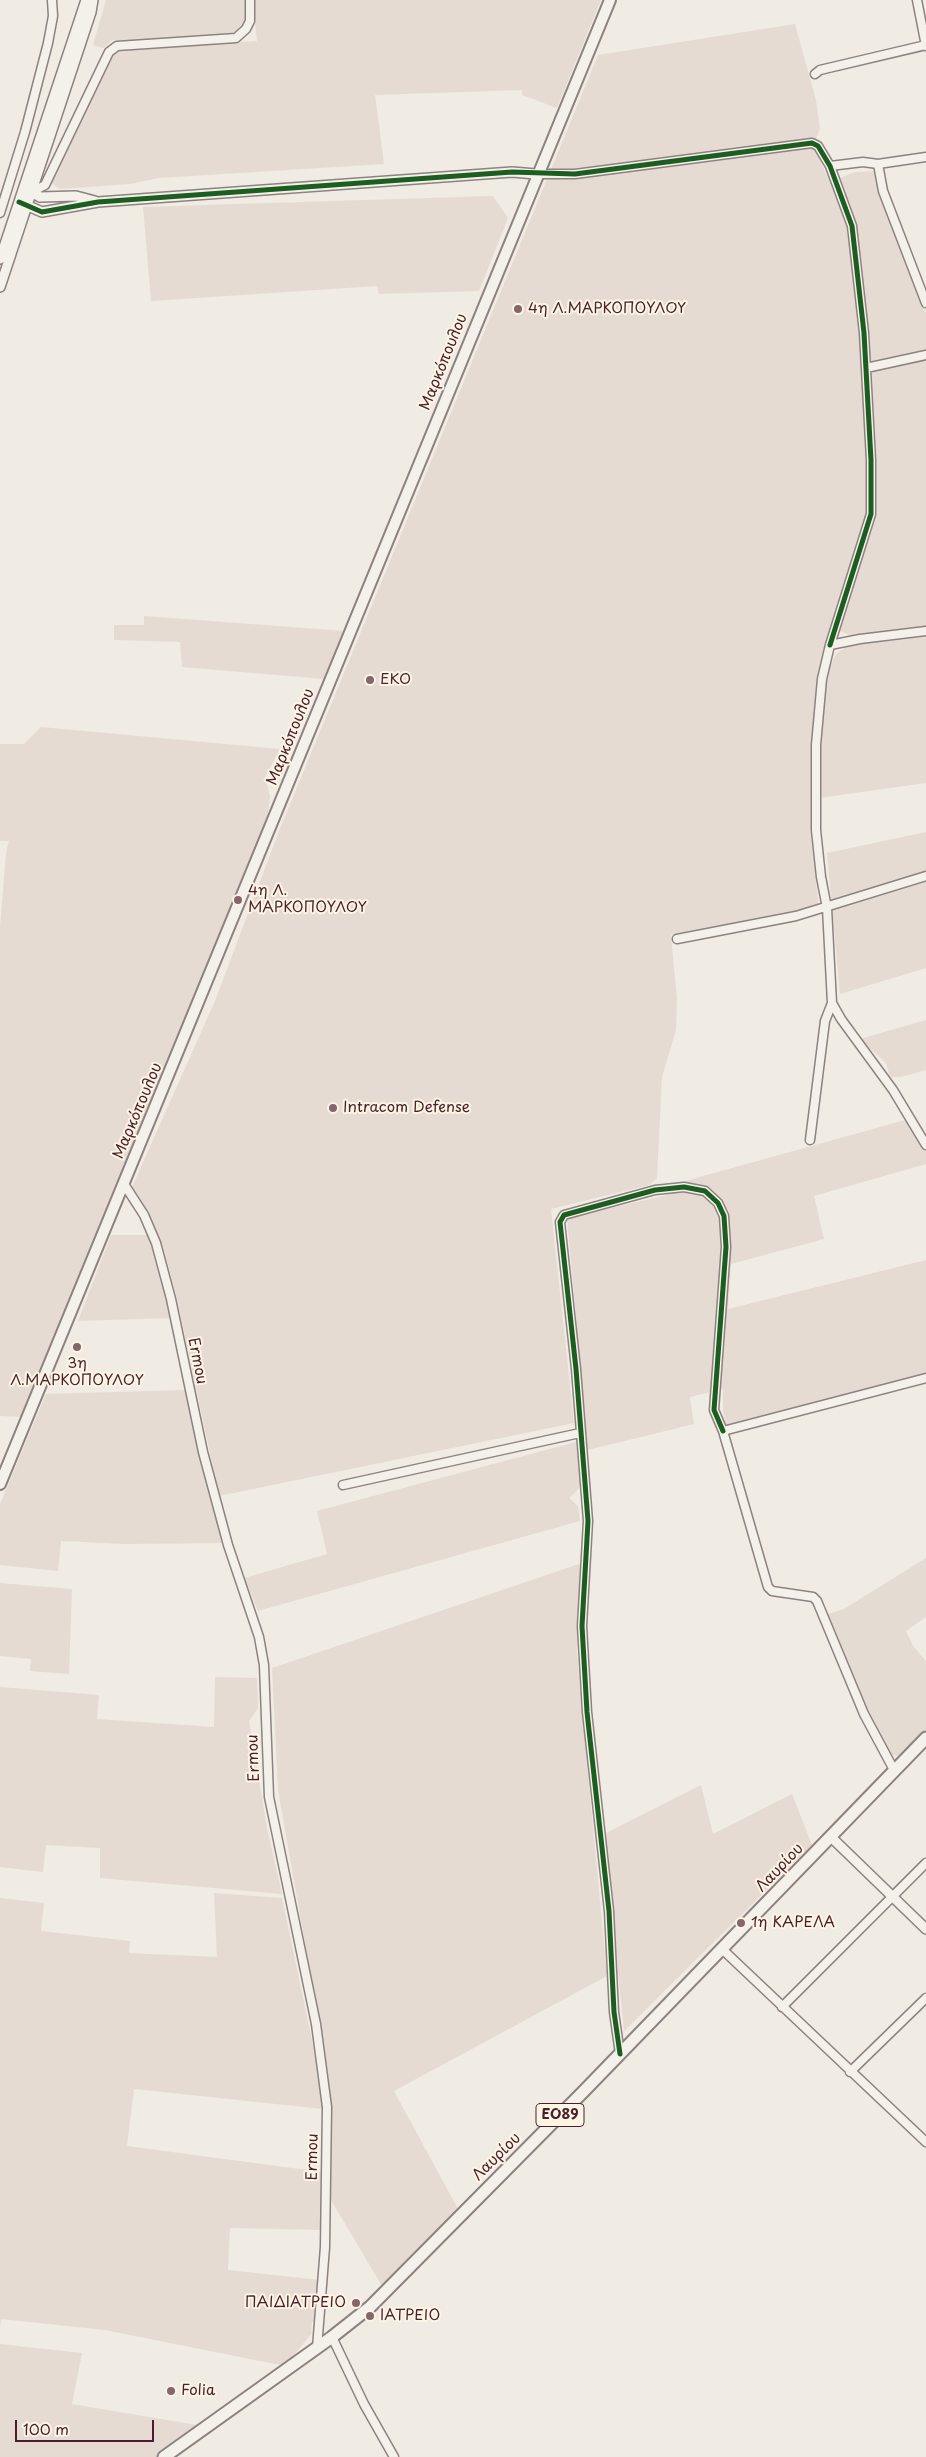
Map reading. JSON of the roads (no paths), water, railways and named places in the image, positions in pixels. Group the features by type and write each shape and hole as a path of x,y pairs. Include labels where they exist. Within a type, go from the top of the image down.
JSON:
{"main road":[{"name":"Μαρκόπουλου","path":"0,1484 414,478 536,174 610,0"},
{"name":"Λαυρίου","path":"164,2457 317,2348 370,2307 620,2054 926,1738"}],"street":[{"path":"0,213 48,43 53,16 52,0"},
{"path":"0,259 86,0"},
{"path":"0,287 92,12 93,0"},
{"path":"32,192 45,185 109,52 117,46 236,38 246,29 250,21 250,0"},
{"path":"815,74 820,70 926,45 917,0"},
{"path":"19,202 42,212 98,202 512,172 574,174 812,143 818,146 830,166 852,226 859,274 871,460 871,514 830,645 822,680 816,745 816,830 821,878 827,908 832,1003 825,1021 810,1140"},
{"path":"830,166 863,162 878,164 926,157"},
{"path":"878,164 883,191 926,303"},
{"path":"23,188 47,198 76,196 98,202"},
{"path":"866,368 926,355"},
{"path":"830,645 860,639 926,631"},
{"path":"677,939 827,908 926,876"},
{"path":"832,1003 841,1019 893,1090 926,1145"},
{"name":"Ermou","path":"124,1184 144,1216 156,1243 171,1298 203,1452 228,1545 259,1637 264,1665 269,1797 316,2024 327,2107 325,2247 317,2348"},
{"path":"620,2054 614,2012 609,1911 587,1712 582,1626 588,1521 576,1369 560,1222 564,1215 572,1211 655,1190 684,1187 704,1191 718,1203 724,1216 726,1247 714,1410 723,1431 768,1587 772,1591 813,1597 817,1601 864,1714 894,1770"},
{"path":"723,1431 926,1378"},
{"path":"343,1485 580,1433"},
{"path":"831,1837 926,1929"},
{"path":"782,2007 926,1862"},
{"path":"722,1949 926,2142"},
{"path":"850,2072 926,1998"},
{"path":"919,2136 926,2129"},
{"path":"332,2337 394,2457"}],"place":[{"name":"4η Λ.ΜΑΡΚΟΠΟΥΛΟΥ","path":"518,309"},
{"name":"EKO","path":"370,680"},
{"name":"4η Λ. ΜΑΡΚΟΠΟΥΛΟΥ","path":"238,900"},
{"name":"Intracom Defense","path":"333,1108"},
{"name":"3η Λ.ΜΑΡΚΟΠΟΥΛΟΥ","path":"77,1347"},
{"name":"1η ΚΑΡΕΛΑ","path":"741,1923"},
{"name":"ΠΑΙΔΙΑΤΡΕΙΟ","path":"356,2303"},
{"name":"ΙΑΤΡΕΙΟ","path":"370,2316"},
{"name":"Folia","path":"171,2391"}]}
